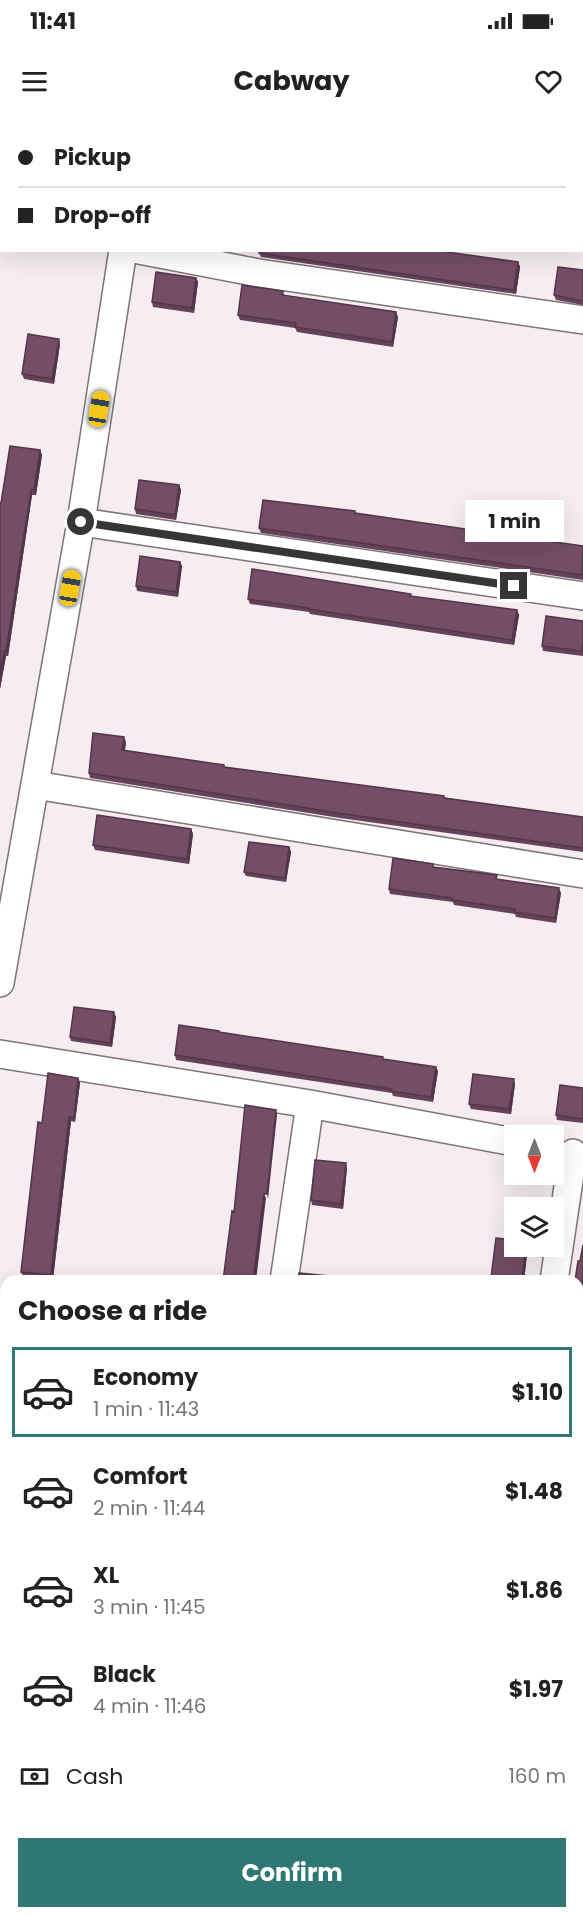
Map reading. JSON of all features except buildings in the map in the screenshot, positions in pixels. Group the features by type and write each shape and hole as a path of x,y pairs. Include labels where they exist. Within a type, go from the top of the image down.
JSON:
{"street":[{"path":"0,979 81,522 123,252"},
{"path":"150,252 260,273 583,320"},
{"path":"81,522 583,596"},
{"path":"35,785 583,874"},
{"path":"0,1054 310,1104 504,1140"},
{"path":"285,1275 310,1104"},
{"path":"555,1275 570,1152"}],"route":[{"path":"81,522 514,586"}]}
